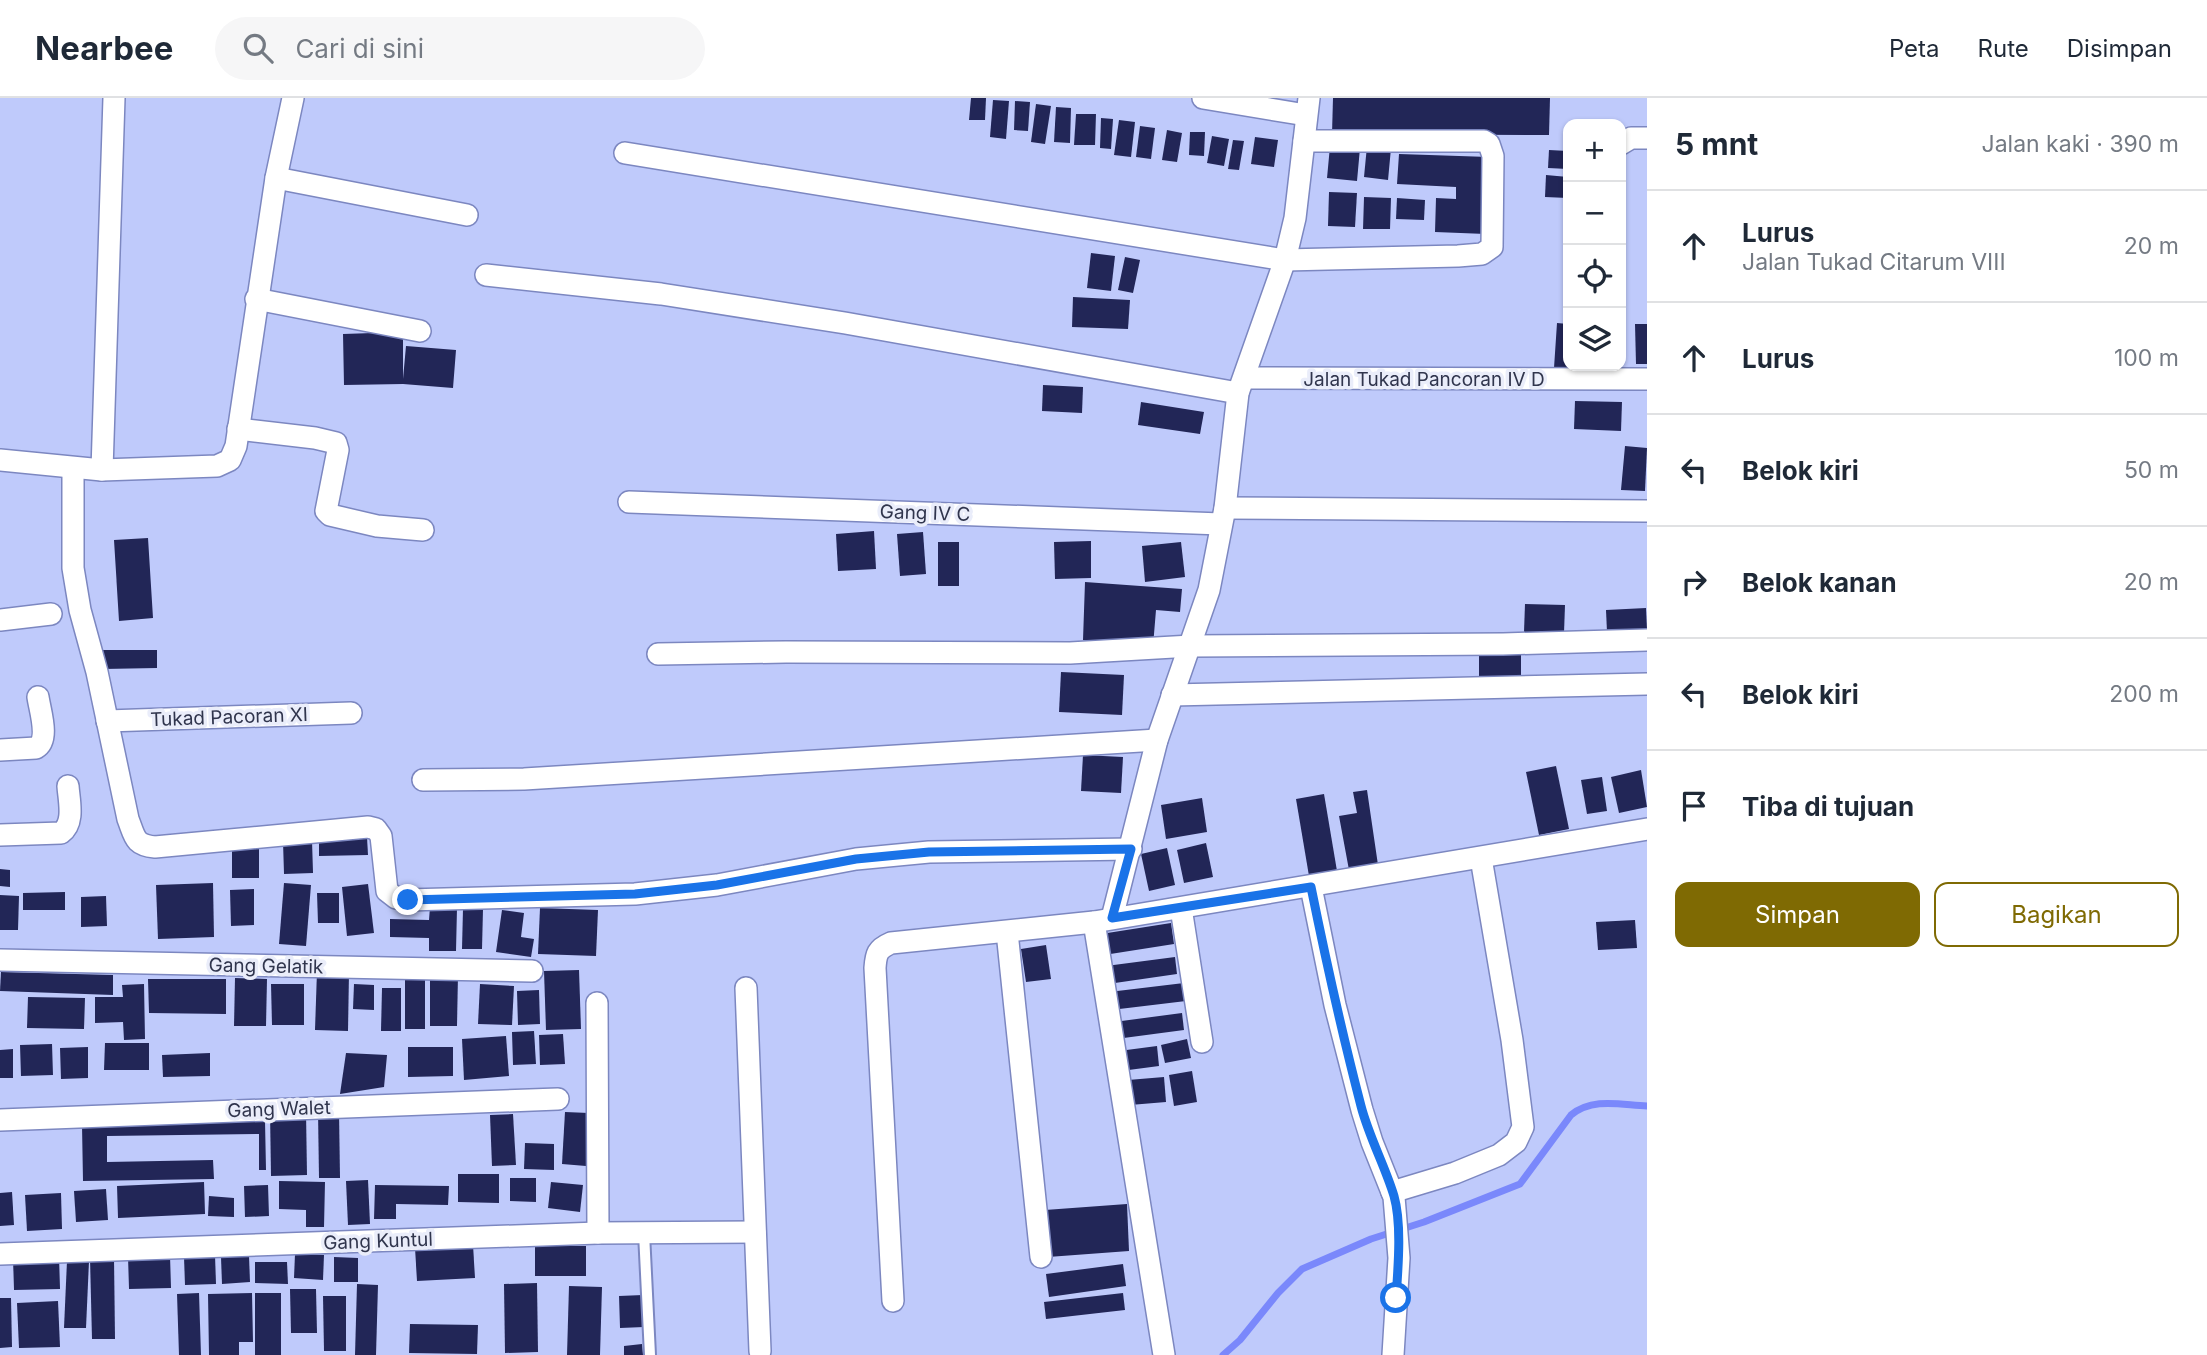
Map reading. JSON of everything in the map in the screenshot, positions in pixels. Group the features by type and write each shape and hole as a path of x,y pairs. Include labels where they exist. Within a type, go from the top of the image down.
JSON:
{"street":[{"path":"102,470 114,98"},
{"path":"0,460 102,470 225,464 230,460 236,446 276,178 293,98"},
{"path":"1164,1355 1103,920 1131,849 1157,740 1209,590 1223,516 1241,386 1285,260 1294,218 1307,107 1203,98"},
{"path":"1626,141 1631,138 1647,138"},
{"path":"625,153 1285,260 1458,256 1482,254 1492,247 1493,156 1489,144 1484,141 1304,141"},
{"path":"276,178 467,215"},
{"name":"Jalan Tukad Pancoran IV D","path":"486,275 661,294 1241,386 1647,379"},
{"path":"257,299 420,331"},
{"path":"238,429 336,443 338,450 326,511 330,515 377,526 423,530"},
{"path":"73,468 73,568 80,610 128,819 136,841 144,846 368,827 376,829 382,836 387,891 396,898 408,900 635,894 717,885 856,859 929,852 1131,849"},
{"name":"Gang IV C","path":"629,502 1223,516 1647,511"},
{"path":"0,620 51,614"},
{"path":"658,654 1070,653 1191,646 1503,644 1647,640"},
{"path":"1172,695 1647,684"},
{"path":"0,750 37,748 41,745 44,738 38,697"},
{"name":"Tukad Pacoran XI","path":"107,722 351,713"},
{"path":"423,780 524,779 1157,740"},
{"path":"0,835 61,833 70,822 68,786"},
{"path":"893,1301 877,1002 876,954 880,948 891,943 1007,932 1181,908 1647,829"},
{"path":"1393,1194 1499,1155 1516,1142 1524,1127 1481,858"},
{"path":"1311,887 1335,1005 1359,1097 1372,1142 1393,1194 1398,1237 1393,1355"},
{"path":"1181,908 1202,1041"},
{"path":"1007,932 1041,1257"},
{"name":"Gang Gelatik","path":"0,960 532,971"},
{"path":"746,988 760,1351"},
{"path":"597,1003 598,1233"},
{"name":"Gang Walet","path":"0,1120 558,1099"},
{"name":"Gang Kuntul","path":"0,1254 598,1233 755,1232"}],"lane":[{"path":"644,1233 650,1355"}],"building":[{"path":"971,98 986,98 985,120 969,120"},
{"path":"1333,98 1550,98 1549,135 1332,134"},
{"path":"993,100 1009,101 1006,139 990,137"},
{"path":"1015,101 1030,102 1028,131 1014,130"},
{"path":"1036,104 1051,106 1045,144 1031,142"},
{"path":"1056,107 1071,108 1070,143 1054,142"},
{"path":"1076,114 1096,114 1095,145 1074,145"},
{"path":"1101,118 1113,119 1111,149 1100,148"},
{"path":"1119,120 1135,122 1131,157 1114,155"},
{"path":"1140,126 1155,128 1151,159 1136,157"},
{"path":"1167,130 1182,133 1177,162 1162,160"},
{"path":"1190,132 1205,132 1204,156 1189,155"},
{"path":"1212,136 1229,139 1224,166 1207,163"},
{"path":"1255,137 1278,140 1274,167 1251,164"},
{"path":"1233,140 1244,141 1239,170 1228,169"},
{"path":"1330,146 1360,148 1357,181 1327,178"},
{"path":"1367,146 1391,148 1388,180 1364,177"},
{"path":"1549,150 1563,151 1563,169 1548,168"},
{"path":"1399,154 1489,157 1486,234 1435,232 1436,198 1456,199 1456,187 1397,184"},
{"path":"1546,175 1563,177 1563,198 1545,197"},
{"path":"1329,192 1357,193 1355,227 1328,226"},
{"path":"1364,197 1391,198 1390,229 1363,229"},
{"path":"1397,198 1425,200 1424,220 1396,219"},
{"path":"1091,253 1115,256 1111,291 1087,288"},
{"path":"1125,257 1140,260 1133,293 1118,290"},
{"path":"1073,297 1130,300 1128,329 1072,327"},
{"path":"1557,323 1563,324 1563,368 1554,368"},
{"path":"1635,324 1647,324 1647,364 1636,364"},
{"path":"403,332 403,379 406,346 456,350 453,388 403,384 344,385 343,334"},
{"path":"1043,385 1083,387 1082,413 1042,411"},
{"path":"1575,401 1622,402 1621,431 1574,429"},
{"path":"1141,402 1204,412 1200,434 1138,425"},
{"path":"1625,446 1647,448 1645,491 1621,490"},
{"path":"874,531 876,569 838,571 836,534"},
{"path":"923,532 926,574 900,576 897,534"},
{"path":"148,538 153,618 119,621 114,540"},
{"path":"1091,541 1091,578 1055,579 1054,542"},
{"path":"938,542 959,542 959,586 938,586"},
{"path":"1181,542 1185,577 1145,582 1142,546"},
{"path":"1085,582 1182,589 1180,612 1156,610 1153,646 1083,640"},
{"path":"1525,604 1565,605 1564,633 1524,632"},
{"path":"1646,608 1647,630 1607,632 1606,610"},
{"path":"103,650 157,650 157,668 103,669"},
{"path":"1479,654 1521,655 1521,677 1479,678"},
{"path":"1061,672 1124,675 1122,715 1059,712"},
{"path":"1083,755 1123,757 1121,793 1081,791"},
{"path":"1556,766 1569,829 1539,835 1526,772"},
{"path":"1641,770 1647,807 1619,813 1611,777"},
{"path":"1602,777 1607,811 1587,814 1581,780"},
{"path":"1367,790 1378,865 1349,870 1339,816 1357,813 1353,792"},
{"path":"1324,794 1337,871 1309,876 1296,799"},
{"path":"1202,798 1207,832 1166,839 1161,805"},
{"path":"367,837 368,855 319,856 319,838"},
{"path":"312,840 313,873 284,874 283,841"},
{"path":"1206,843 1213,877 1184,883 1177,850"},
{"path":"232,847 259,847 259,878 232,878"},
{"path":"1167,848 1175,885 1149,891 1141,854"},
{"path":"0,869 10,870 10,887 0,886"},
{"path":"213,883 214,937 158,939 156,885"},
{"path":"284,883 311,885 306,946 279,944"},
{"path":"368,884 374,933 347,936 342,887"},
{"path":"254,889 254,925 231,926 230,890"},
{"path":"65,892 65,910 23,910 23,893"},
{"path":"317,893 339,893 339,923 318,923"},
{"path":"0,895 19,896 18,930 0,930"},
{"path":"106,896 107,926 81,927 81,897"},
{"path":"430,907 457,908 456,951 429,951 429,938 390,937 390,919 429,920"},
{"path":"540,908 598,910 596,956 538,954"},
{"path":"463,909 483,909 482,949 462,949"},
{"path":"502,910 524,913 521,937 534,939 531,957 496,952"},
{"path":"1635,920 1637,948 1598,950 1596,922"},
{"path":"1171,923 1174,944 1104,955 1101,934"},
{"path":"1046,945 1051,979 1026,982 1021,949"},
{"path":"1175,957 1177,974 1108,984 1106,966"},
{"path":"579,970 581,1029 546,1030 544,971"},
{"path":"317,971 349,972 348,1031 315,1030"},
{"path":"405,971 425,971 425,1029 405,1029"},
{"path":"1,972 113,975 113,995 0,991"},
{"path":"430,974 458,974 457,1026 430,1026"},
{"path":"235,978 267,979 266,1026 234,1026"},
{"path":"148,979 226,979 226,1014 149,1013"},
{"path":"1184,983 1186,1001 1111,1010 1109,992"},
{"path":"144,984 145,1039 124,1040 123,1022 95,1023 95,997 123,997 122,985"},
{"path":"271,984 304,984 304,1025 272,1025"},
{"path":"354,984 374,985 374,1010 353,1009"},
{"path":"480,984 514,986 512,1025 478,1024"},
{"path":"382,988 401,988 401,1031 381,1031"},
{"path":"539,990 540,1024 518,1025 517,991"},
{"path":"28,997 85,998 84,1029 27,1028"},
{"path":"1182,1013 1184,1030 1116,1039 1114,1022"},
{"path":"534,1031 536,1064 513,1065 512,1032"},
{"path":"563,1034 565,1064 540,1065 539,1035"},
{"path":"506,1036 509,1076 464,1080 462,1039"},
{"path":"1187,1039 1191,1058 1165,1063 1161,1045"},
{"path":"105,1043 149,1043 149,1070 104,1070"},
{"path":"52,1044 53,1075 21,1076 20,1045"},
{"path":"1157,1046 1159,1066 1121,1071 1119,1051"},
{"path":"88,1047 88,1078 61,1079 60,1048"},
{"path":"408,1047 453,1047 453,1076 408,1077"},
{"path":"13,1049 13,1078 0,1078 0,1050"},
{"path":"210,1053 210,1076 163,1077 162,1055"},
{"path":"346,1053 387,1055 384,1087 340,1094"},
{"path":"1192,1071 1197,1102 1174,1106 1169,1075"},
{"path":"1164,1077 1166,1102 1130,1105 1128,1080"},
{"path":"318,1111 339,1111 340,1178 319,1178"},
{"path":"270,1112 306,1112 307,1175 271,1176"},
{"path":"565,1112 589,1113 586,1166 562,1164"},
{"path":"513,1114 516,1165 492,1166 490,1115"},
{"path":"265,1121 266,1170 259,1170 259,1134 107,1136 107,1162 213,1160 214,1179 83,1181 82,1125"},
{"path":"525,1143 554,1144 554,1170 524,1169"},
{"path":"458,1174 499,1174 499,1203 458,1202"},
{"path":"510,1178 536,1178 536,1202 510,1201"},
{"path":"368,1180 370,1224 348,1225 346,1181"},
{"path":"279,1181 325,1182 324,1227 306,1227 306,1210 279,1209"},
{"path":"204,1182 205,1214 118,1218 117,1186"},
{"path":"551,1182 583,1185 580,1212 548,1208"},
{"path":"268,1185 269,1216 245,1217 244,1186"},
{"path":"375,1185 449,1186 448,1205 396,1204 396,1219 374,1219"},
{"path":"106,1189 108,1220 76,1222 74,1191"},
{"path":"12,1192 14,1225 0,1226 0,1193"},
{"path":"61,1193 62,1229 27,1231 25,1195"},
{"path":"209,1196 234,1198 234,1217 208,1216"},
{"path":"1127,1204 1129,1251 1048,1257 1045,1210"},
{"path":"473,1245 475,1278 417,1281 415,1248"},
{"path":"535,1246 586,1246 586,1276 535,1276"},
{"path":"295,1254 324,1255 323,1280 294,1278"},
{"path":"170,1255 171,1288 129,1289 128,1256"},
{"path":"215,1255 216,1284 185,1285 184,1257"},
{"path":"59,1256 60,1289 14,1290 13,1258"},
{"path":"249,1256 250,1282 222,1284 221,1257"},
{"path":"114,1257 115,1339 92,1339 90,1258"},
{"path":"334,1257 358,1258 358,1282 334,1282"},
{"path":"67,1261 89,1261 86,1328 64,1328"},
{"path":"255,1262 287,1262 288,1284 255,1283"},
{"path":"1123,1264 1126,1286 1049,1297 1046,1274"},
{"path":"537,1283 538,1352 505,1353 504,1284"},
{"path":"357,1284 378,1285 376,1355 355,1355"},
{"path":"569,1286 602,1287 600,1355 567,1355"},
{"path":"290,1289 316,1289 317,1333 291,1333"},
{"path":"199,1293 201,1355 179,1355 177,1294"},
{"path":"252,1293 253,1342 239,1342 239,1355 209,1355 208,1294"},
{"path":"255,1293 281,1293 281,1355 255,1355"},
{"path":"1123,1293 1125,1310 1046,1319 1044,1302"},
{"path":"643,1295 644,1327 620,1328 619,1296"},
{"path":"323,1296 346,1296 346,1351 324,1351"},
{"path":"0,1298 11,1298 12,1347 0,1348"},
{"path":"58,1301 60,1347 19,1348 17,1303"},
{"path":"410,1324 478,1325 477,1354 409,1353"},
{"path":"642,1344 643,1355 624,1355 624,1346"}],"waterway":[{"path":"1223,1355 1240,1340 1278,1293 1302,1269 1371,1239 1424,1222 1520,1184 1571,1115 1580,1109 1608,1103 1647,1106"}],"route":[{"path":"408,900 635,894 717,885 856,859 981,850 1131,849 1112,918 1311,887 1335,1005 1362,1110 1394,1197 1399,1258 1396,1298"}]}
